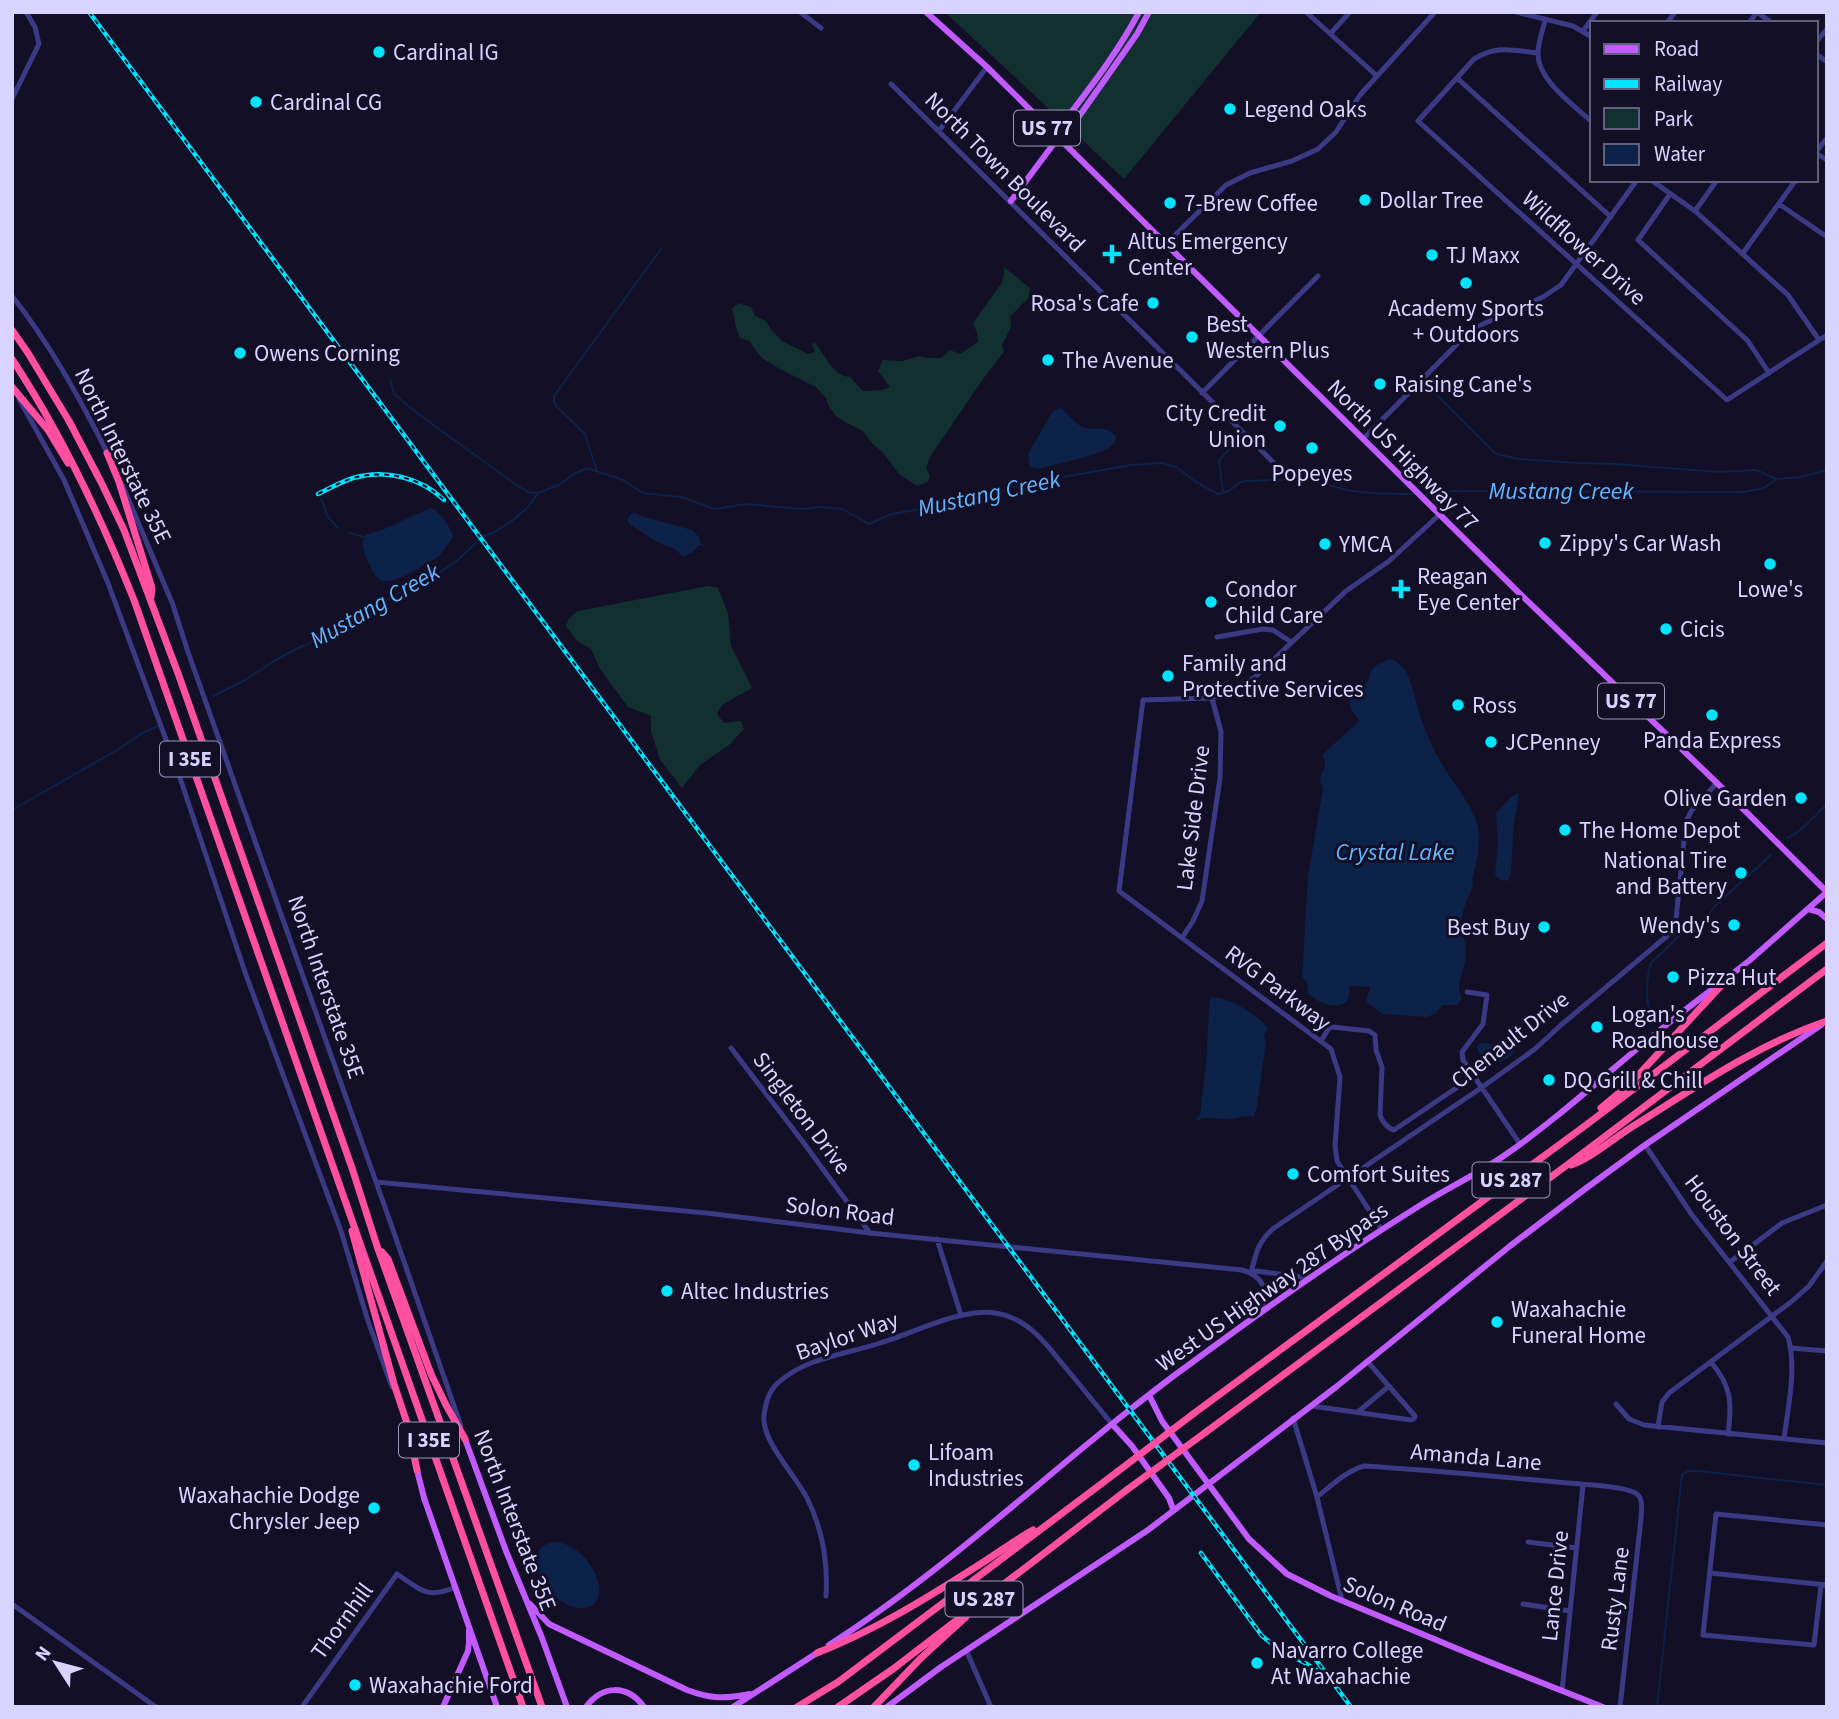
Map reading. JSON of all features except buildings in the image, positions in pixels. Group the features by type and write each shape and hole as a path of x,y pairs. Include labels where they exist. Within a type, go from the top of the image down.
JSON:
{"highway":[{"name":"I 35E","path":"12,330 57,400 124,530 179,676 377,1246 542,1707"},
{"name":"I 35E","path":"12,359 68,452 134,600 523,1707"},
{"path":"12,387 53,439 108,537"},
{"path":"107,453 119,482 152,588 151,605"},
{"name":"US 287","path":"797,1707 848,1674 1827,943"},
{"name":"US 287","path":"838,1707 1827,969"},
{"path":"1574,1133 1631,1083 1730,976"},
{"path":"1567,1165 1576,1164 1731,1066 1810,1026 1827,1021"},
{"path":"336,1173 408,1426 417,1470"},
{"path":"377,1246 388,1259 431,1374 466,1439"},
{"path":"817,1653 845,1642 894,1616 1031,1531 1044,1527"},
{"path":"874,1707 921,1658 1016,1574"}],"main road":[{"name":"North US Highway 77","path":"926,12 987,67 1571,645 1827,892"},
{"path":"1058,138 1139,12"},
{"path":"1010,201 1137,34 1149,12"},
{"name":"West US Highway 287 Bypass","path":"733,1707 861,1625 943,1563 1149,1395 1260,1314 1382,1230 1486,1168 1520,1144 1730,976 1827,892"},
{"path":"1807,909 1819,912 1827,919"},
{"path":"887,1707 966,1650 1148,1530 1312,1406 1510,1246 1645,1144 1827,1021"},
{"name":"Solon Road","path":"1149,1395 1162,1421 1249,1539 1294,1579 1603,1707"},
{"path":"1112,1424 1139,1455 1169,1498 1173,1509"},
{"name":"North Interstate 35E","path":"466,1439 567,1707"},
{"path":"417,1470 497,1707"},
{"path":"523,1595 550,1624 687,1690 721,1699 755,1693"},
{"path":"443,1707 468,1651 468,1621"},
{"path":"586,1707 595,1696 610,1690 626,1692 639,1700 644,1707"}],"street":[{"path":"12,99 39,44 26,12"},
{"path":"800,12 821,28"},
{"path":"1306,12 1377,76"},
{"path":"1330,34 1350,12"},
{"path":"1166,244 1226,185 1250,173 1292,161 1318,149 1336,132 1360,95 1435,12"},
{"path":"1516,12 1573,26 1590,36"},
{"path":"1545,20 1538,53 1544,76 1590,120"},
{"path":"1583,31 1590,22"},
{"path":"1538,53 1498,49 1485,53 1474,59 1457,78 1611,217"},
{"path":"939,131 987,67"},
{"name":"Wildflower Drive","path":"1457,78 1418,121 1727,400 1769,373"},
{"name":"North Town Boulevard","path":"891,84 1273,462"},
{"path":"1363,439 1463,338 1483,324 1550,293 1561,285 1636,182"},
{"path":"1654,182 1695,211 1788,295 1819,340"},
{"path":"1695,211 1716,182"},
{"path":"1744,253 1795,182"},
{"path":"1670,194 1638,240 1748,341 1769,373 1827,335"},
{"path":"1779,204 1827,237"},
{"path":"1202,393 1318,276"},
{"name":"North Interstate 35E","path":"12,296 70,383 145,534 173,605 466,1439"},
{"path":"12,387 64,480 108,583 178,772 246,975 341,1230 417,1470"},
{"path":"1212,698 1254,678 1346,591 1389,561 1437,513"},
{"path":"1217,636 1263,629 1273,631 1291,642"},
{"name":"RVG Parkway","path":"1212,698 1143,700 1119,891 1331,1049 1340,1077 1335,1146 1338,1161 1382,1230"},
{"name":"Lake Side Drive","path":"1182,938 1202,901 1220,778 1221,732 1212,698"},
{"name":"Chenault Drive","path":"1251,1273 1258,1245 1274,1228 1482,1088 1535,1049 1569,1017 1667,936 1676,919 1686,821 1694,807 1717,783"},
{"path":"1466,992 1487,995 1483,1024 1462,1052 1462,1056 1520,1144"},
{"path":"1321,1041 1332,1027 1369,1031 1375,1035 1376,1050 1382,1067 1380,1115 1394,1130 1474,1076"},
{"name":"Singleton Drive","path":"731,1048 870,1233"},
{"name":"Houston Street","path":"1645,1144 1692,1215 1788,1337 1791,1348"},
{"name":"Solon Road","path":"376,1182 706,1213 1310,1279"},
{"path":"1730,1262 1783,1223 1827,1205"},
{"path":"937,1239 961,1315"},
{"path":"1658,1427 1662,1402 1669,1393 1791,1302 1809,1286 1827,1261"},
{"path":"1251,1273 1258,1276 1265,1292 1260,1314"},
{"name":"Baylor Way","path":"826,1596 824,1550 815,1515 797,1478 771,1445 766,1433 766,1403 769,1394 780,1380 815,1361 858,1350 961,1315 995,1312 1024,1324 1037,1335 1112,1424"},
{"path":"1784,1438 1791,1382 1791,1348 1827,1351"},
{"path":"1312,1406 1414,1419 1415,1416 1367,1361"},
{"path":"1711,1362 1726,1386 1731,1408 1728,1434"},
{"path":"1358,1412 1389,1386"},
{"path":"1616,1404 1629,1419 1644,1425 1827,1443"},
{"path":"1293,1418 1317,1497 1342,1600"},
{"name":"Amanda Lane","path":"1317,1497 1353,1470 1364,1466 1583,1485 1627,1490 1639,1495"},
{"name":"Lance Drive","path":"1562,1691 1583,1485"},
{"name":"Rusty Lane","path":"1620,1707 1641,1519 1642,1501 1639,1495"},
{"path":"1710,1573 1824,1585 1814,1645 1703,1635 1716,1514 1827,1525"},
{"path":"1528,1542 1576,1548"},
{"name":"Thornhill","path":"302,1707 397,1574 433,1594 456,1587"},
{"path":"12,1604 156,1707"},
{"path":"1522,1604 1570,1611"},
{"path":"966,1650 991,1707"}],"green space":[{"path":"945,12 1261,12 1124,179"},
{"path":"1004,267 1030,288 1029,297 1010,317 1011,327 1002,345 1004,352 930,457 926,468 930,476 928,482 917,486 899,474 863,431 836,416 816,387 762,358 750,341 740,338 732,309 738,303 751,307 755,316 766,321 782,341 808,354 815,352 812,345 814,342 838,373 850,377 863,391 881,390 890,387 878,371 883,360 903,361 919,356 941,358 950,350 960,354 978,342 973,323 1001,284"},
{"path":"708,586 718,588 728,613 731,646 752,688 722,705 717,714 724,723 741,721 744,729 729,745 700,765 682,788 660,760 651,731 651,716 628,707 600,669 591,649 577,641 566,626 569,618 578,611"}],"water":[{"path":"1061,408 1081,426 1108,430 1116,437 1114,442 1105,450 1087,456 1037,469 1030,467 1028,454 1053,411"},
{"path":"430,508 441,515 453,535 441,555 402,577 386,581 378,579 364,551 365,535"},
{"path":"634,512 692,530 705,546 699,545 683,557 675,549 655,541 628,523 628,517"},
{"name":"Crystal Lake","path":"1389,659 1397,662 1408,676 1429,739 1472,812 1479,832 1473,886 1462,918 1466,951 1459,982 1462,998 1457,1005 1443,1005 1435,1014 1426,1017 1382,1014 1366,1002 1370,987 1349,986 1347,1001 1342,1005 1328,1005 1308,993 1307,982 1302,977 1308,876 1323,788 1320,778 1325,764 1323,754 1359,720 1352,710 1351,698 1368,680 1370,672"},
{"path":"1518,793 1508,881 1498,878 1495,873 1498,845 1496,813"},
{"path":"1212,997 1242,1007 1268,1028 1264,1035 1266,1043 1254,1117 1205,1118 1195,1121 1200,1115"},
{"path":"1485,1043 1516,1047 1509,1057 1491,1063 1481,1056 1477,1047"},
{"path":"555,1542 569,1545 590,1564 599,1588 598,1598 592,1605 581,1608 569,1605 548,1588 541,1577 537,1554 543,1546"}],"waterway":[{"path":"597,471 585,434 557,407 554,396 661,249"},
{"path":"390,380 394,394 417,413 515,484 528,492 538,493"},
{"path":"1432,390 1496,454 1519,459 1719,472 1756,470 1776,479"},
{"path":"1223,492 1219,460 1242,436"},
{"name":"Mustang Creek","path":"213,696 298,648 366,616 416,583 430,579 458,560 483,536 512,521 528,507 538,493 559,485 587,468 623,480 643,493 681,497 715,509 746,504 842,509 869,524 892,514 953,500 983,498 1018,485 1131,465 1162,463 1176,467 1218,494 1245,481 1303,479 1355,491 1414,494"},
{"name":"Mustang Creek","path":"1423,495 1460,491 1744,492 1764,488 1777,479 1800,477 1827,470"},
{"path":"321,499 328,517 338,528"},
{"path":"349,533 364,537"},
{"name":"Mustang Creek","path":"12,810 158,726"},
{"path":"1788,838 1827,804"},
{"path":"1706,918 1715,906 1771,855"},
{"path":"1655,1024 1649,1010 1647,994 1651,963 1682,933 1698,924"},
{"path":"1657,1707 1682,1475 1688,1471 1698,1471 1827,1485"}],"railway":[{"path":"89,12 1351,1707"},
{"path":"318,494 353,478 377,474 413,481 435,492 444,500"},
{"path":"1201,1553 1262,1636 1280,1650 1322,1674"}],"place":[{"name":"Cardinal IG","path":"379,52"},
{"name":"Cardinal CG","path":"256,102"},
{"name":"Legend Oaks","path":"1230,109"},
{"name":"Dollar Tree","path":"1365,200"},
{"name":"7-Brew Coffee","path":"1170,203"},
{"name":"Altus Emergency Center","path":"1112,254"},
{"name":"TJ Maxx","path":"1432,255"},
{"name":"Academy Sports + Outdoors","path":"1466,283"},
{"name":"Rosa's Cafe","path":"1153,303"},
{"name":"Best Western Plus","path":"1192,337"},
{"name":"Owens Corning","path":"240,353"},
{"name":"The Avenue","path":"1048,360"},
{"name":"Raising Cane's","path":"1380,384"},
{"name":"City Credit Union","path":"1280,426"},
{"name":"Popeyes","path":"1312,448"},
{"name":"Zippy's Car Wash","path":"1545,543"},
{"name":"YMCA","path":"1325,544"},
{"name":"Lowe's","path":"1770,564"},
{"name":"Reagan Eye Center","path":"1401,589"},
{"name":"Condor Child Care","path":"1211,602"},
{"name":"Cicis","path":"1666,629"},
{"name":"Family and Protective Services","path":"1168,676"},
{"name":"Ross","path":"1458,705"},
{"name":"Panda Express","path":"1712,715"},
{"name":"JCPenney","path":"1491,742"},
{"name":"Olive Garden","path":"1801,798"},
{"name":"The Home Depot","path":"1565,830"},
{"name":"National Tire and Battery","path":"1741,873"},
{"name":"Wendy's","path":"1734,925"},
{"name":"Best Buy","path":"1544,927"},
{"name":"Pizza Hut","path":"1673,977"},
{"name":"Logan's Roadhouse","path":"1597,1027"},
{"name":"DQ Grill & Chill","path":"1549,1080"},
{"name":"Comfort Suites","path":"1293,1174"},
{"name":"Altec Industries","path":"667,1291"},
{"name":"Waxahachie Funeral Home","path":"1497,1322"},
{"name":"Lifoam Industries","path":"914,1465"},
{"name":"Waxahachie Dodge Chrysler Jeep","path":"374,1508"},
{"name":"Navarro College At Waxahachie","path":"1257,1663"},
{"name":"Waxahachie Ford","path":"355,1685"}]}
